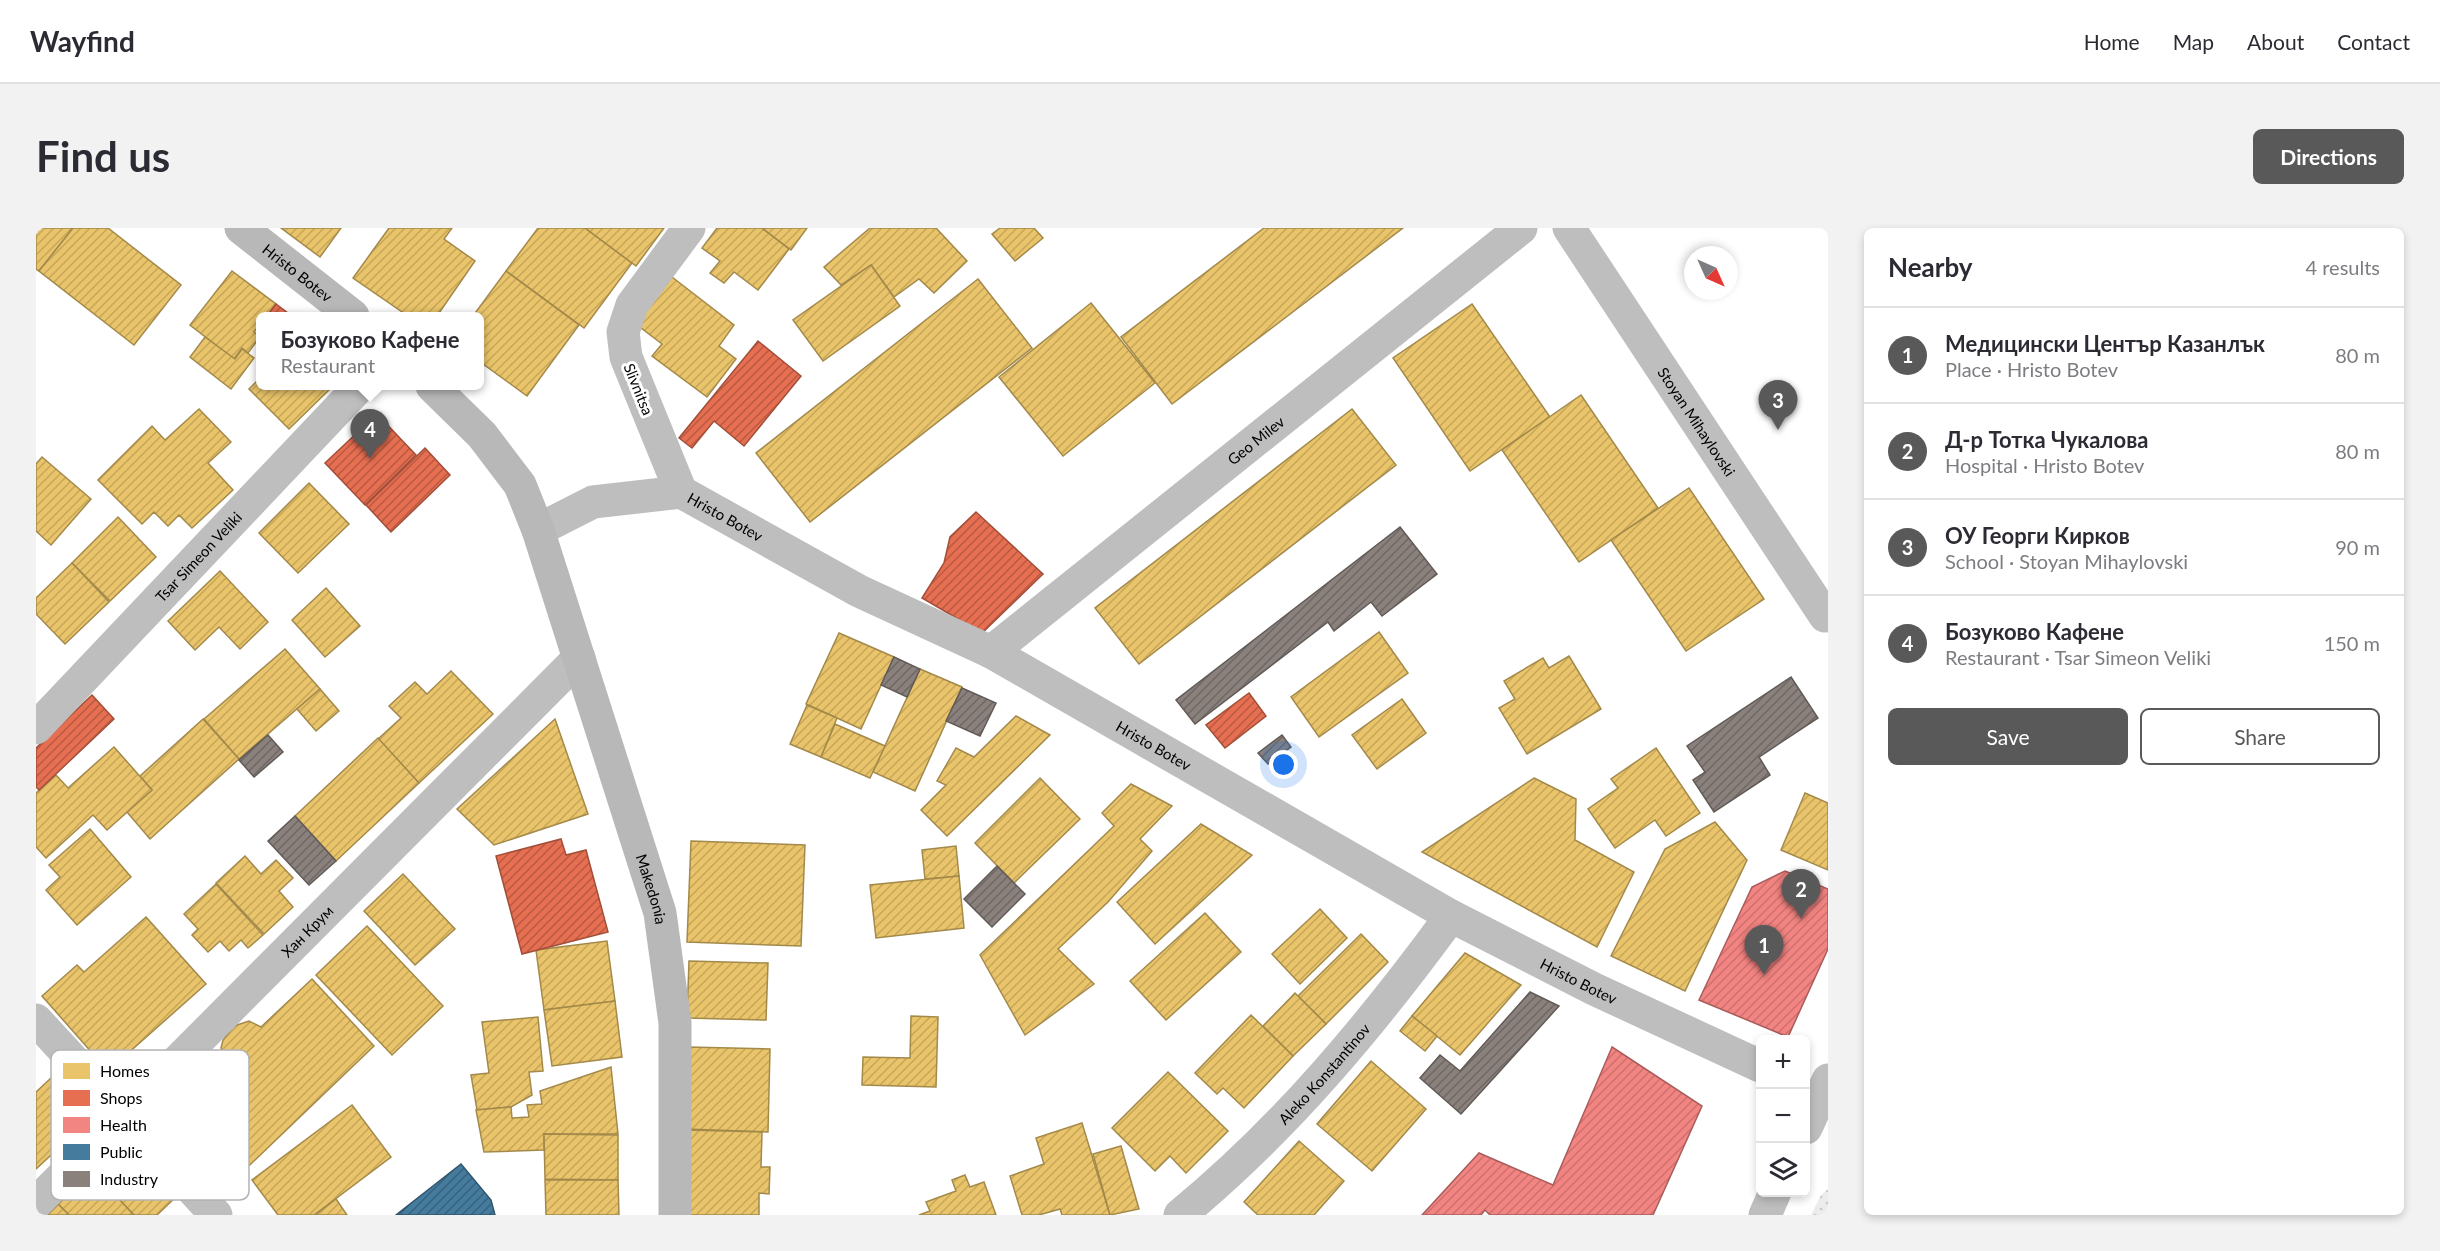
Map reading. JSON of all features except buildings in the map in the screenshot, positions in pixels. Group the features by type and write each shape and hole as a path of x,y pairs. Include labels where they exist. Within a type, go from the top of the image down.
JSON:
{"main road":[{"name":"Hristo Botev","path":"241,228 348,312"},
{"path":"436,390 482,435 520,485 538,530"},
{"name":"Makedonia","path":"538,530 660,913 675,1023 675,1215"}],"street":[{"name":"Slivnitsa","path":"681,492 626,357 623,332 632,305 689,228"},
{"name":"Geo Milev","path":"991,652 1521,228"},
{"name":"Stoyan Mihaylovski","path":"1569,228 1825,616"},
{"name":"Tsar Simeon Veliki","path":"36,728 356,390"},
{"name":"Hristo Botev","path":"538,530 593,502 681,492 859,591 991,652 1451,916 1594,989 1756,1064"},
{"name":"Хан Крум","path":"190,1050 579,658"},
{"name":"Aleko Konstantinov","path":"1180,1215 1235,1167 1299,1101 1402,983 1451,916"},
{"path":"36,1020 64,1050"},
{"path":"1810,1118 1821,1090"},
{"name":"Хан Крум","path":"36,1203 51,1188"},
{"path":"1765,1215 1773,1197"},
{"path":"202,1200 216,1215"}],"shaded area":[{"path":"1828,1189 1828,1215 1811,1215 1821,1195"}],"place":[{"name":"ОУ Георги Кирков","path":"1778,430"},
{"name":"Бозуково Кафене","path":"370,459"},
{"name":"Д-р Тотка Чукалова","path":"1801,919"},
{"name":"Медицински Център Казанлък","path":"1764,975"}]}
